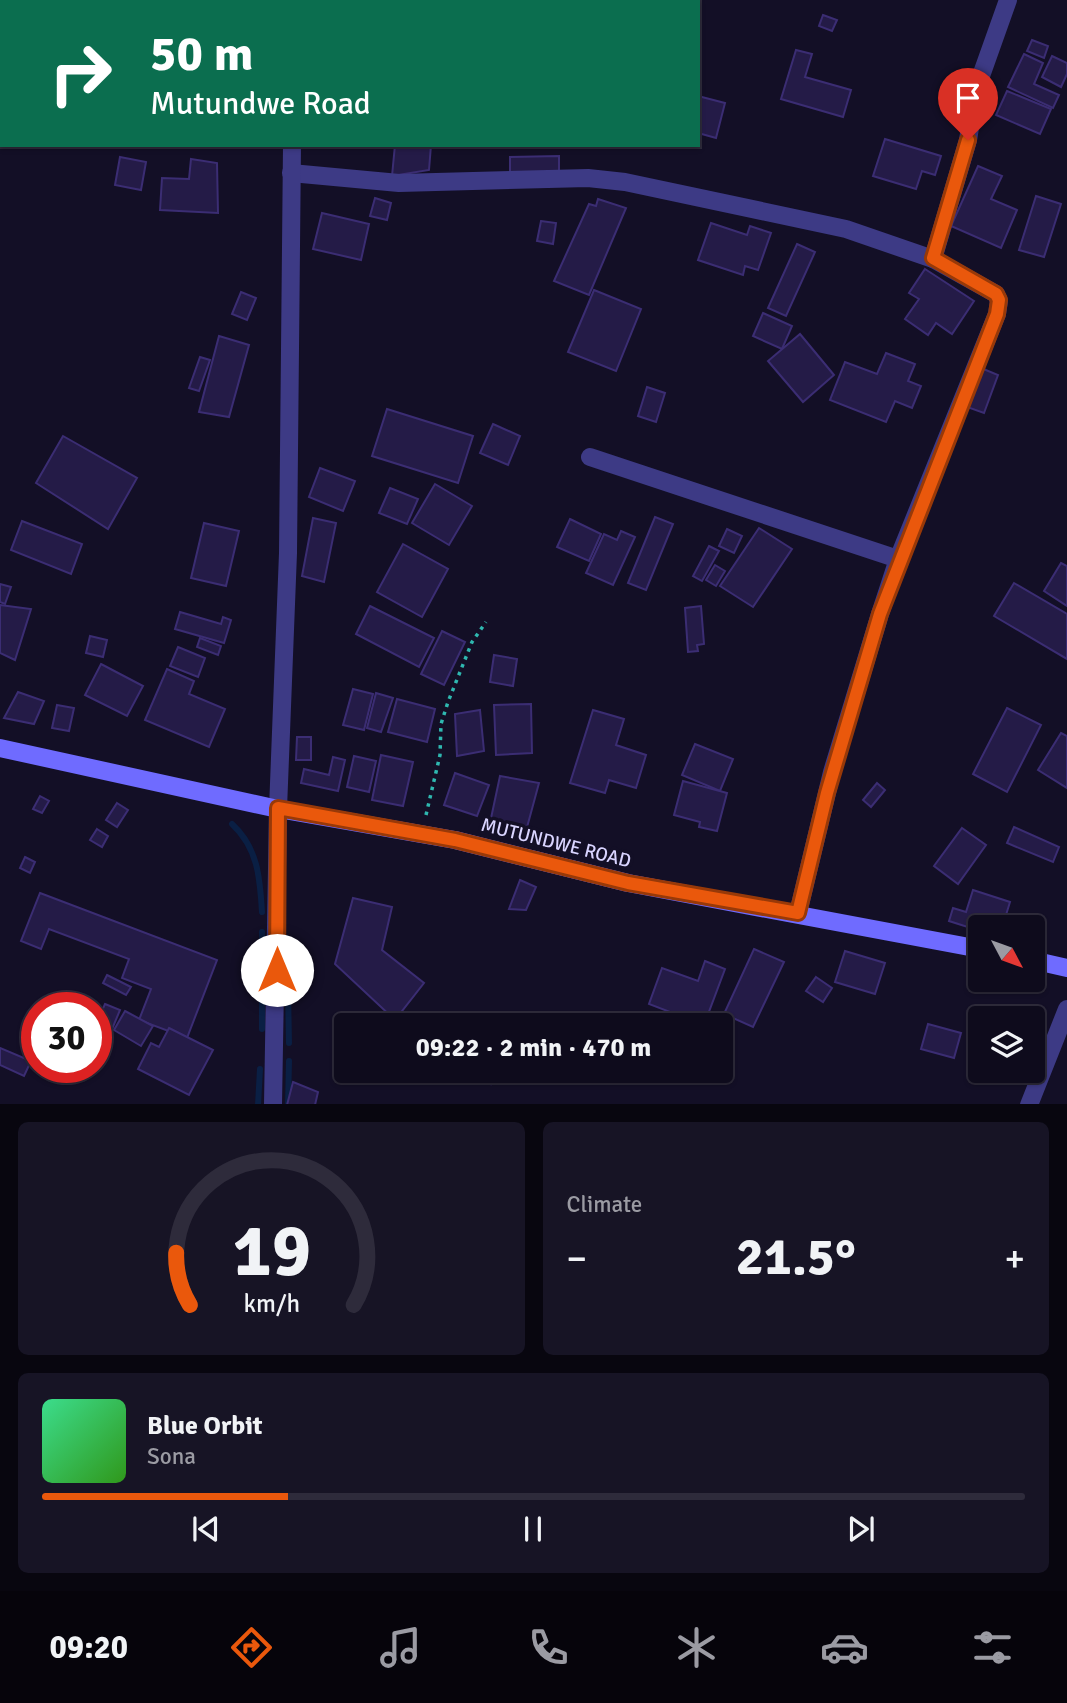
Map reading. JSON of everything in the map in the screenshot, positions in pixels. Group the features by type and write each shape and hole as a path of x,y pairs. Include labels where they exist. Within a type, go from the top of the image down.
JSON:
{"main road":[{"name":"MUTUNDWE ROAD","path":"0,748 278,808 421,834 628,883 968,946"},
{"path":"1045,963 1067,968"}],"street":[{"path":"933,258 965,153 976,90 1008,0"},
{"path":"273,1104 278,808 288,580 292,147"},
{"path":"291,173 399,183 577,178 625,182 846,229 933,258 988,288 999,300 997,314 959,416 898,559 839,747 798,913"},
{"path":"590,457 898,559"},
{"path":"1029,1104 1067,1009"}],"path":[{"path":"421,834 440,755 442,723 448,702 472,642 486,622"}],"building":[{"path":"823,15 837,20 832,31 819,26"},
{"path":"1032,40 1048,46 1044,58 1027,51"},
{"path":"796,50 812,54 805,77 851,90 843,117 781,99"},
{"path":"1024,54 1043,63 1034,84 1059,95 1053,108 1008,87"},
{"path":"1052,56 1067,63 1067,74 1061,87 1042,77"},
{"path":"1007,91 1051,109 1040,134 996,115"},
{"path":"700,97 725,103 716,138 700,134"},
{"path":"885,139 941,156 935,175 922,171 916,189 873,176"},
{"path":"395,147 431,147 429,170 392,176"},
{"path":"559,156 559,173 510,173 510,157"},
{"path":"120,157 146,162 141,190 115,185"},
{"path":"191,159 217,163 218,213 160,210 162,178 189,179"},
{"path":"978,166 1002,176 991,199 1017,210 1001,248 951,226"},
{"path":"1036,196 1061,204 1044,257 1019,250"},
{"path":"375,198 391,203 387,220 370,216"},
{"path":"598,199 626,208 589,295 554,281 589,204 596,206"},
{"path":"322,213 369,224 361,260 313,249"},
{"path":"541,221 556,223 553,244 537,241"},
{"path":"711,223 747,235 750,226 771,233 758,270 745,266 743,275 698,260"},
{"path":"797,244 815,252 786,316 768,308"},
{"path":"925,269 974,301 952,334 936,323 928,335 905,319 919,299 909,293"},
{"path":"594,290 641,309 616,371 568,352"},
{"path":"241,292 256,298 247,320 232,314"},
{"path":"763,313 792,326 782,349 753,336"},
{"path":"800,334 834,375 803,402 768,361"},
{"path":"219,336 249,345 229,417 199,412"},
{"path":"886,353 915,364 908,381 921,386 912,408 895,401 886,422 830,400 845,362 877,374"},
{"path":"200,357 210,360 199,391 189,388"},
{"path":"981,368 998,375 984,413 967,407"},
{"path":"647,387 665,393 656,422 638,416"},
{"path":"387,409 473,436 458,483 372,456"},
{"path":"493,424 520,436 508,465 480,453"},
{"path":"63,436 137,478 108,529 36,483"},
{"path":"320,468 355,481 343,511 309,497"},
{"path":"435,484 472,506 449,545 412,523"},
{"path":"390,488 418,499 407,524 379,513"},
{"path":"655,517 673,524 646,590 628,583"},
{"path":"313,518 336,523 324,582 302,576"},
{"path":"570,519 601,534 589,561 557,547"},
{"path":"22,521 82,544 71,574 11,550"},
{"path":"204,523 239,531 226,586 191,578"},
{"path":"759,528 792,549 753,607 720,586"},
{"path":"727,529 742,536 734,553 719,546"},
{"path":"621,531 635,537 613,585 586,573 604,534 617,540"},
{"path":"403,544 448,569 422,617 377,592"},
{"path":"709,546 719,551 702,581 693,576"},
{"path":"1061,563 1067,566 1067,606 1044,591"},
{"path":"715,565 725,571 716,586 706,580"},
{"path":"1014,583 1067,614 1067,659 994,616"},
{"path":"0,584 11,587 5,604 0,602"},
{"path":"0,605 31,609 15,660 0,653"},
{"path":"370,606 434,638 419,667 356,634"},
{"path":"701,606 704,644 697,645 698,651 688,652 685,608"},
{"path":"180,612 221,624 223,617 231,620 224,643 175,629"},
{"path":"442,631 465,642 444,685 421,674"},
{"path":"90,636 107,640 103,657 86,653"},
{"path":"200,638 221,646 218,655 197,647"},
{"path":"178,647 205,658 198,677 170,666"},
{"path":"494,655 517,659 513,686 490,682"},
{"path":"101,664 143,686 127,716 85,695"},
{"path":"167,669 194,681 189,694 225,709 209,747 145,720"},
{"path":"353,689 373,694 364,730 343,725"},
{"path":"18,692 44,701 34,724 4,718"},
{"path":"376,693 393,698 381,732 367,728"},
{"path":"397,699 435,709 427,742 388,732"},
{"path":"531,704 532,753 496,755 494,705"},
{"path":"57,705 74,708 69,731 52,728"},
{"path":"1007,708 1041,725 1007,792 973,774"},
{"path":"480,710 484,751 457,756 455,714"},
{"path":"593,710 624,719 616,745 646,755 636,788 609,780 605,793 570,783"},
{"path":"1061,733 1067,736 1067,788 1038,770"},
{"path":"297,737 311,737 311,760 296,760"},
{"path":"695,744 733,759 720,791 682,775"},
{"path":"381,755 413,762 403,806 372,800"},
{"path":"354,756 376,761 369,792 347,787"},
{"path":"333,757 345,760 338,791 301,783 304,769 329,775"},
{"path":"455,773 489,785 477,816 444,805"},
{"path":"500,776 539,783 526,831 490,823"},
{"path":"683,781 727,793 717,831 699,827 700,822 674,815"},
{"path":"877,783 885,790 871,807 863,800"},
{"path":"40,796 49,801 42,813 33,809"},
{"path":"117,803 128,810 117,827 106,820"},
{"path":"1014,827 1059,847 1053,862 1007,843"},
{"path":"962,828 986,845 958,884 934,866"},
{"path":"97,829 108,836 102,847 90,840"},
{"path":"25,857 35,862 30,873 20,868"},
{"path":"520,880 536,887 526,910 509,909"},
{"path":"973,890 1010,902 1006,915 968,915 968,927 949,921 953,908 966,912"},
{"path":"40,893 217,960 187,1038 139,1020 151,989 122,978 129,959 49,929 41,949 21,941"},
{"path":"353,898 392,907 382,950 424,983 400,1013 388,1013 335,964"},
{"path":"754,949 784,962 753,1027 733,1018 733,1013 724,1013"},
{"path":"845,951 885,963 875,994 835,982"},
{"path":"705,961 725,969 708,1013 673,1013 649,1004 662,968 698,981"},
{"path":"107,975 131,987 126,995 103,983"},
{"path":"816,977 832,988 823,1002 806,991"},
{"path":"112,1007 120,1010 112,1029"},
{"path":"125,1011 153,1026 141,1046 114,1030"},
{"path":"928,1024 961,1033 954,1058 921,1049"},
{"path":"169,1028 213,1050 189,1095 138,1069 151,1043 159,1047"},
{"path":"0,1048 21,1057 21,1075 0,1065"},
{"path":"293,1082 318,1092 315,1104 287,1104"}],"waterway":[{"path":"232,824 241,833 256,864 262,912"},
{"path":"262,932 262,1029"},
{"path":"287,938 289,1043"},
{"path":"288,1104 289,1061"},
{"path":"258,1104 260,1069"}],"route":[{"path":"277,970 278,808 455,840 628,883 798,913 810,856 854,697 898,559 959,416 997,314 999,300 996,294 933,258 955,192 968,140"}]}
